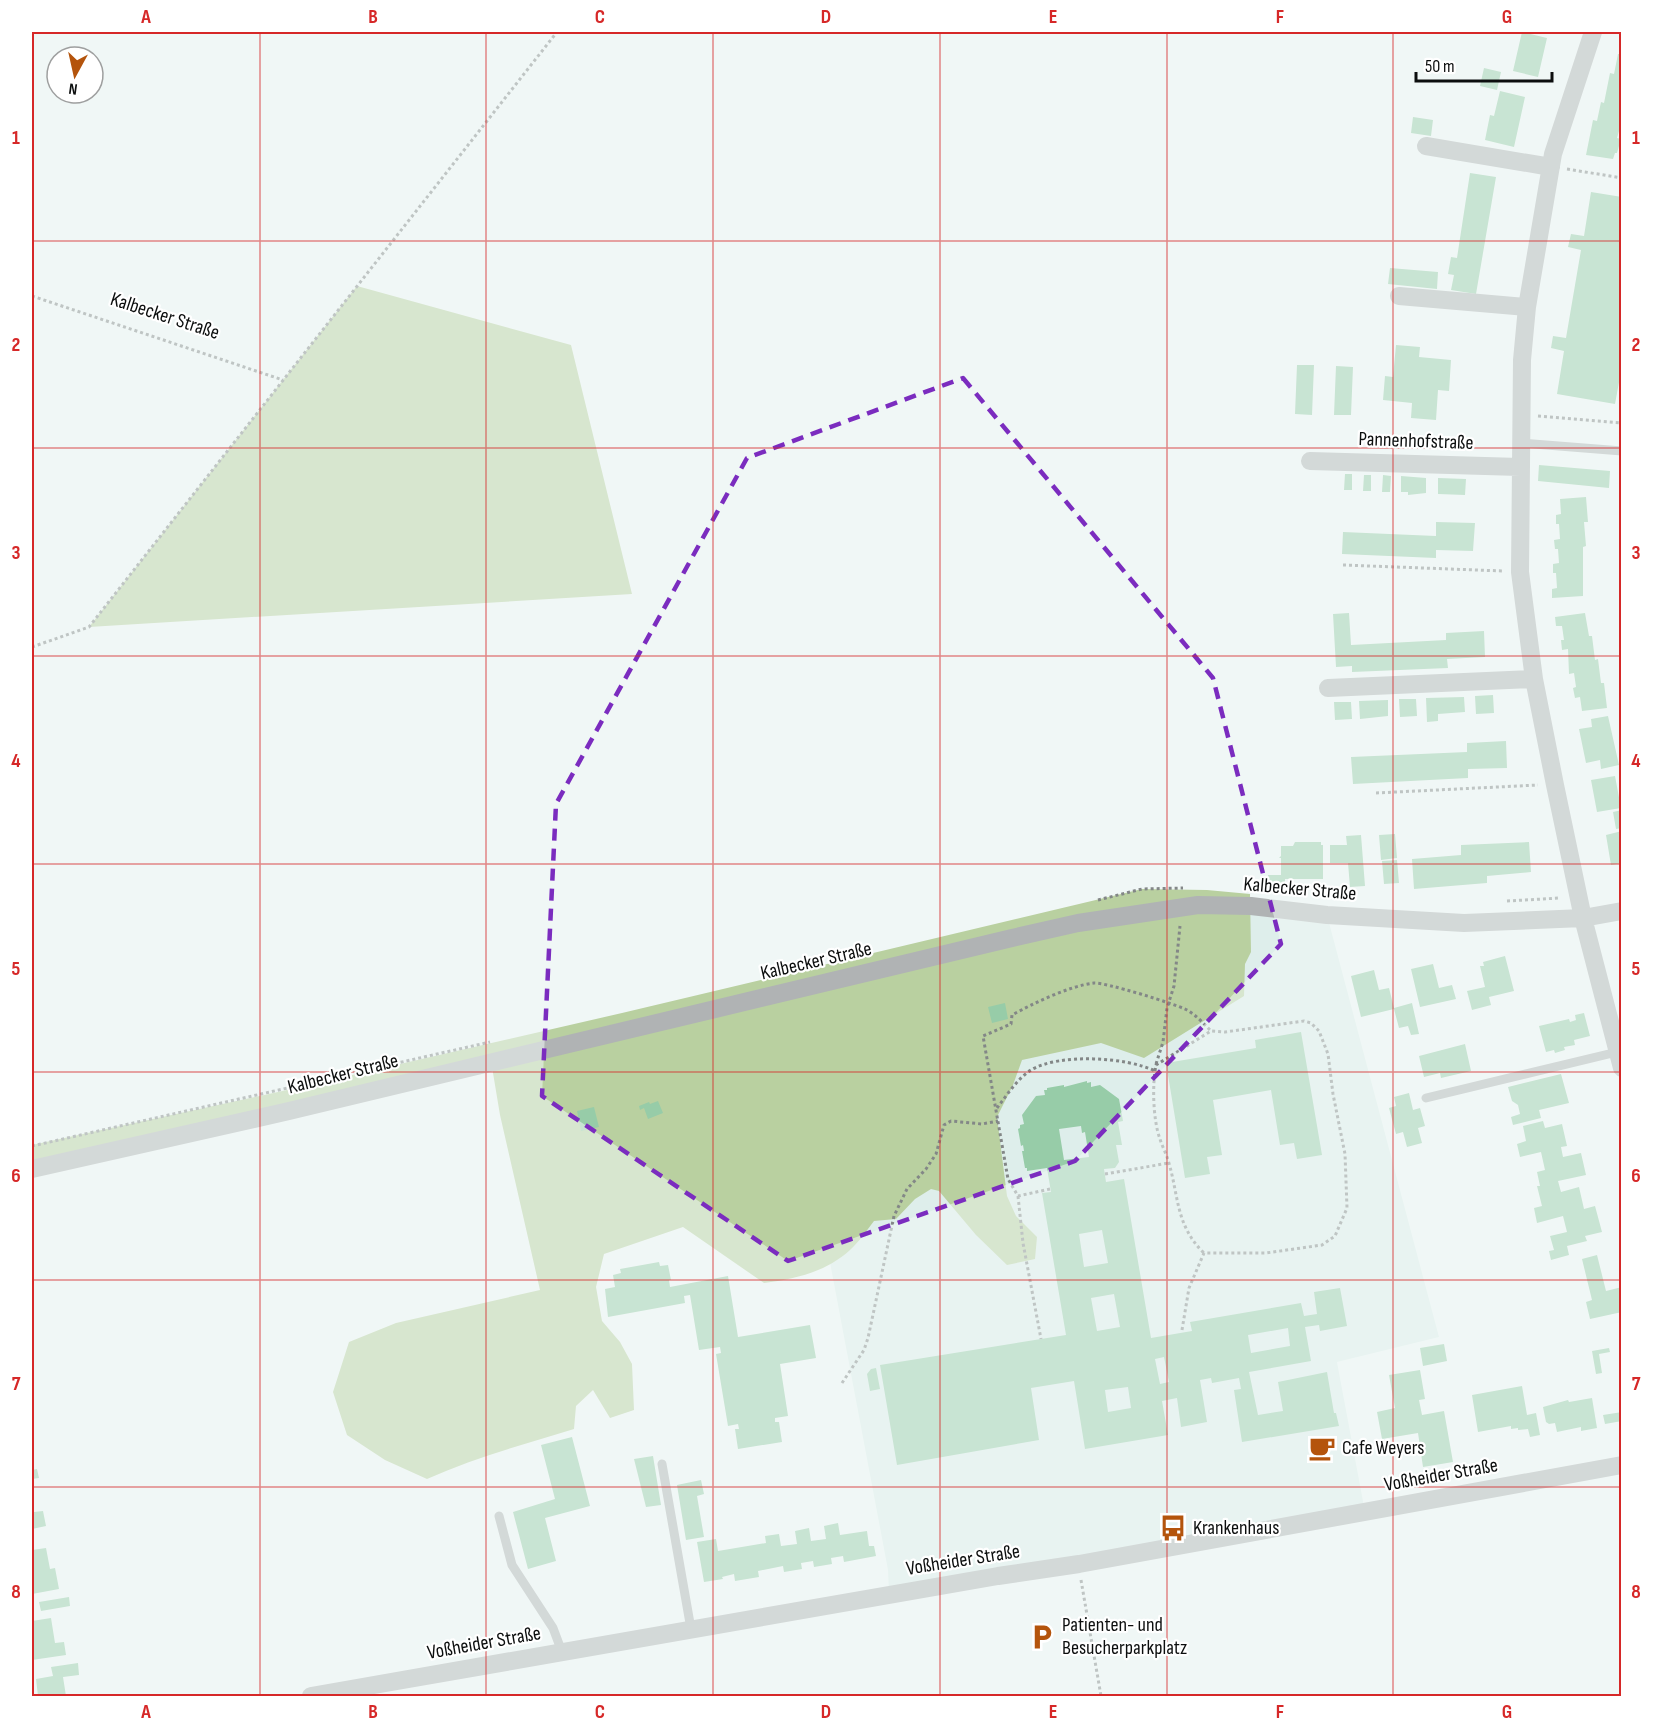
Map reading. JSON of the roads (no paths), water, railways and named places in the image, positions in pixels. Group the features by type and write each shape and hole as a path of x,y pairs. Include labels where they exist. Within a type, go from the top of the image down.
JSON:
{"street":[{"path":"1593,32 1553,154 1527,307 1522,360 1520,572 1534,679 1555,785 1583,918 1619,1060"},
{"path":"1426,146 1551,166"},
{"path":"1400,296 1527,307"},
{"name":"Pannenhofstraße","path":"1310,461 1520,467"},
{"path":"1328,688 1534,679"},
{"name":"Kalbecker Straße","path":"32,1169 289,1111 1012,938 1078,923 1182,906 1251,906 1398,920 1464,923 1583,918 1622,911"},
{"name":"Voßheider Straße","path":"311,1696 1078,1564 1622,1465"}],"lane":[{"path":"1521,443 1622,451"},
{"path":"1426,1098 1619,1060"},
{"path":"662,1464 691,1629"},
{"path":"500,1516 512,1565 553,1628 562,1652"}],"place":[{"name":"Cafe Weyers","path":"1322,1448"},
{"name":"Krankenhaus","path":"1173,1528"},
{"name":"Patienten- und Besucherparkplatz","path":"1042,1637"}]}
